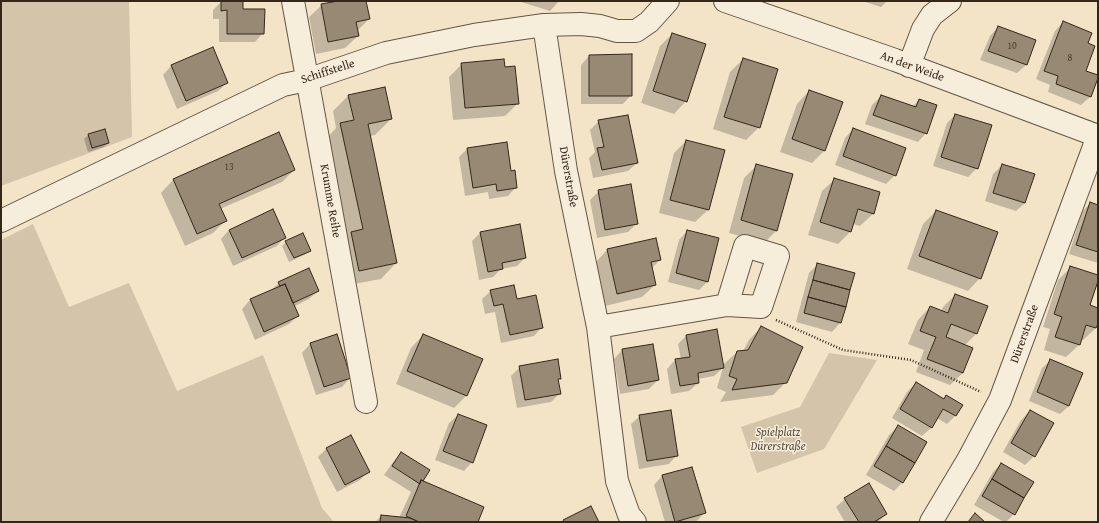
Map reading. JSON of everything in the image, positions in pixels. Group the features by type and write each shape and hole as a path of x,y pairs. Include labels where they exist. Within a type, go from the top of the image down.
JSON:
{"street":[{"name":"Krumme Reihe","path":"293,1 366,402"},
{"name":"Schiffstelle","path":"1,220 283,85 307,80 386,53 474,35 544,25 580,24 600,26 617,31 636,31 649,22 668,1"},
{"name":"An der Weide","path":"726,1 909,66 1098,136"},
{"path":"909,66 923,29 932,15 950,1"},
{"name":"Dürerstraße","path":"544,25 566,171 598,327 617,481 629,515 634,522"},
{"name":"Dürerstraße","path":"931,522 968,460 1000,400 1098,136"},
{"path":"598,327 727,305 761,308 778,256 745,246 727,305"}],"path":[{"path":"761,308 777,321 843,350 910,360 1000,400"}],"green space":[{"path":"1,1 129,1 132,137 1,186"},
{"path":"33,224 69,307 129,283 177,391 263,355 322,508 334,522 1,522 1,240"},
{"name":"Spielplatz Dürerstraße","path":"829,353 877,360 824,449 757,473 741,427 800,407"}],"building":[{"path":"221,1 243,1 243,9 265,9 264,34 227,34 227,10 221,11"},
{"path":"338,1 366,1 370,19 356,22 359,36 328,42 321,4"},
{"path":"1063,21 1092,33 1088,43 1095,46 1086,71 1098,75 1098,78 1091,97 1056,84 1058,76 1044,71"},
{"path":"998,26 1036,40 1027,65 988,51"},
{"path":"672,33 706,44 687,102 653,91"},
{"path":"213,47 228,83 186,101 171,65"},
{"path":"632,54 632,96 589,96 589,55"},
{"path":"743,58 778,69 760,128 724,117"},
{"path":"504,59 505,67 515,66 519,104 465,108 461,63"},
{"path":"385,87 392,119 368,124 397,263 359,271 351,232 363,229 340,123 354,120 348,95"},
{"path":"809,90 843,102 825,151 792,139"},
{"path":"881,95 916,107 919,99 937,105 927,134 873,115"},
{"path":"955,114 992,125 978,169 941,157"},
{"path":"628,115 638,163 602,170 597,148 604,147 598,120"},
{"path":"853,128 906,148 896,176 843,156"},
{"path":"105,129 109,143 92,148 88,134"},
{"path":"279,132 295,170 219,204 227,221 197,234 173,179"},
{"path":"686,140 725,150 709,210 670,200"},
{"path":"507,142 511,171 515,170 517,188 497,191 496,184 473,188 467,148"},
{"path":"756,164 793,174 777,231 741,220"},
{"path":"1002,164 1035,174 1025,203 993,193"},
{"path":"834,178 880,192 874,214 858,209 851,232 820,222"},
{"path":"631,184 638,224 605,230 598,190"},
{"path":"1090,202 1098,205 1098,252 1076,245"},
{"path":"273,209 286,238 242,258 229,230"},
{"path":"936,210 998,232 981,279 919,256"},
{"path":"520,224 526,258 502,263 503,269 488,272 480,232"},
{"path":"687,230 719,238 708,282 676,273"},
{"path":"303,233 311,251 294,258 285,241"},
{"path":"656,238 661,260 651,262 656,285 617,294 607,249"},
{"path":"817,263 855,273 850,290 813,280"},
{"path":"1070,266 1098,275 1098,281 1090,305 1098,308 1098,324 1096,328 1086,325 1080,345 1055,337 1062,317 1054,314"},
{"path":"309,268 319,291 293,303 285,284 280,286 278,282"},
{"path":"813,280 850,290 846,307 808,297"},
{"path":"285,284 299,316 264,332 250,299"},
{"path":"514,285 517,299 536,295 543,328 510,335 503,304 494,306 490,290"},
{"path":"955,294 988,306 977,334 951,324 946,337 973,348 963,373 927,359 936,337 920,331 930,306 948,313"},
{"path":"808,297 846,307 841,323 804,313"},
{"path":"761,326 803,347 787,383 732,390 737,379 729,376 737,351 748,350"},
{"path":"717,329 724,368 698,373 699,383 680,386 675,359 690,357 686,335"},
{"path":"337,334 351,378 324,387 310,343"},
{"path":"423,334 483,359 467,396 407,371"},
{"path":"653,344 659,380 628,386 622,349"},
{"path":"558,359 561,379 558,379 561,394 525,400 519,366"},
{"path":"1050,359 1083,373 1069,406 1037,392"},
{"path":"916,382 944,399 946,395 963,405 956,416 943,409 932,428 900,409"},
{"path":"671,410 678,456 647,461 639,415"},
{"path":"1030,410 1054,423 1035,457 1011,443"},
{"path":"458,414 487,425 473,463 443,451"},
{"path":"898,425 927,442 915,463 886,446"},
{"path":"351,435 370,472 345,485 326,448"},
{"path":"886,446 915,463 903,483 874,466"},
{"path":"401,452 430,470 423,481 421,480 420,484 392,466"},
{"path":"1001,463 1034,482 1024,498 992,479"},
{"path":"692,467 706,513 675,522 662,475"},
{"path":"992,479 1024,498 1015,515 982,496"},
{"path":"421,480 484,507 478,522 419,522 406,516"},
{"path":"869,483 887,514 874,522 859,522 844,498"},
{"path":"591,506 599,522 564,522 563,520"},
{"path":"975,513 985,522 968,522"},
{"path":"381,515 410,518 419,522 380,522"}]}
